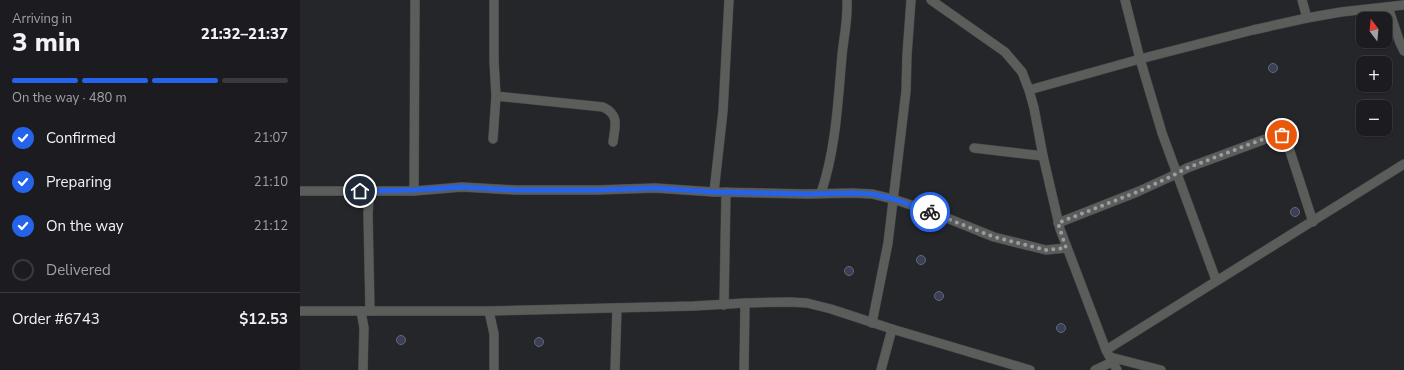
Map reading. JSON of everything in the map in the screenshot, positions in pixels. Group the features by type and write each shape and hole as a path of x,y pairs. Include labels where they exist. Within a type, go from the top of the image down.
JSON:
{"street":[{"path":"414,190 415,0"},
{"path":"493,139 496,96 494,60 494,0"},
{"path":"714,192 724,111 729,0"},
{"path":"822,194 832,147 846,26 847,0"},
{"path":"872,323 888,243 894,199 906,91 911,0"},
{"path":"931,0 1005,52 1022,72 1034,108 1058,223 1066,248 1111,360"},
{"path":"1125,0 1140,59 1162,132 1216,280"},
{"path":"1302,0 1307,18"},
{"path":"1029,90 1140,59 1307,18 1341,12 1404,5"},
{"path":"1388,7 1400,44 1404,51"},
{"path":"496,96 603,107 610,110 615,118 613,142"},
{"path":"1058,223 1137,192 1187,168 1274,135 1282,135 1286,139 1313,222"},
{"path":"974,148 1043,156"},
{"path":"1095,370 1111,360 1216,280 1313,222 1404,164"},
{"path":"300,191 414,190 462,187 515,190 655,188 714,192 872,194 894,199 932,212 994,237 1046,250 1066,248"},
{"path":"363,370 370,191"},
{"path":"724,305 726,192"},
{"path":"300,311 489,311 724,305 745,303 807,303 1030,370"},
{"path":"744,370 745,303"},
{"path":"615,370 617,308"},
{"path":"489,311 494,334 494,370"},
{"path":"881,370 892,329"},
{"path":"1111,360 1161,370"}],"building":[{"path":"1273,63 1278,68 1273,73 1268,68"},
{"path":"1295,207 1300,212 1295,217 1290,212"},
{"path":"921,255 926,260 921,265 916,260"},
{"path":"849,266 854,271 849,276 844,271"},
{"path":"939,291 944,296 939,301 934,296"},
{"path":"1061,323 1066,328 1061,333 1056,328"},
{"path":"401,335 406,340 401,345 396,340"},
{"path":"539,337 544,342 539,347 534,342"}],"way so far":[{"path":"930,212 994,237 1046,250 1066,248 1058,223 1137,192 1187,168 1274,135 1282,135"}],"route":[{"path":"360,191 462,187 515,190 655,188 714,192 807,194 852,193 872,194 894,199 930,212"}]}
